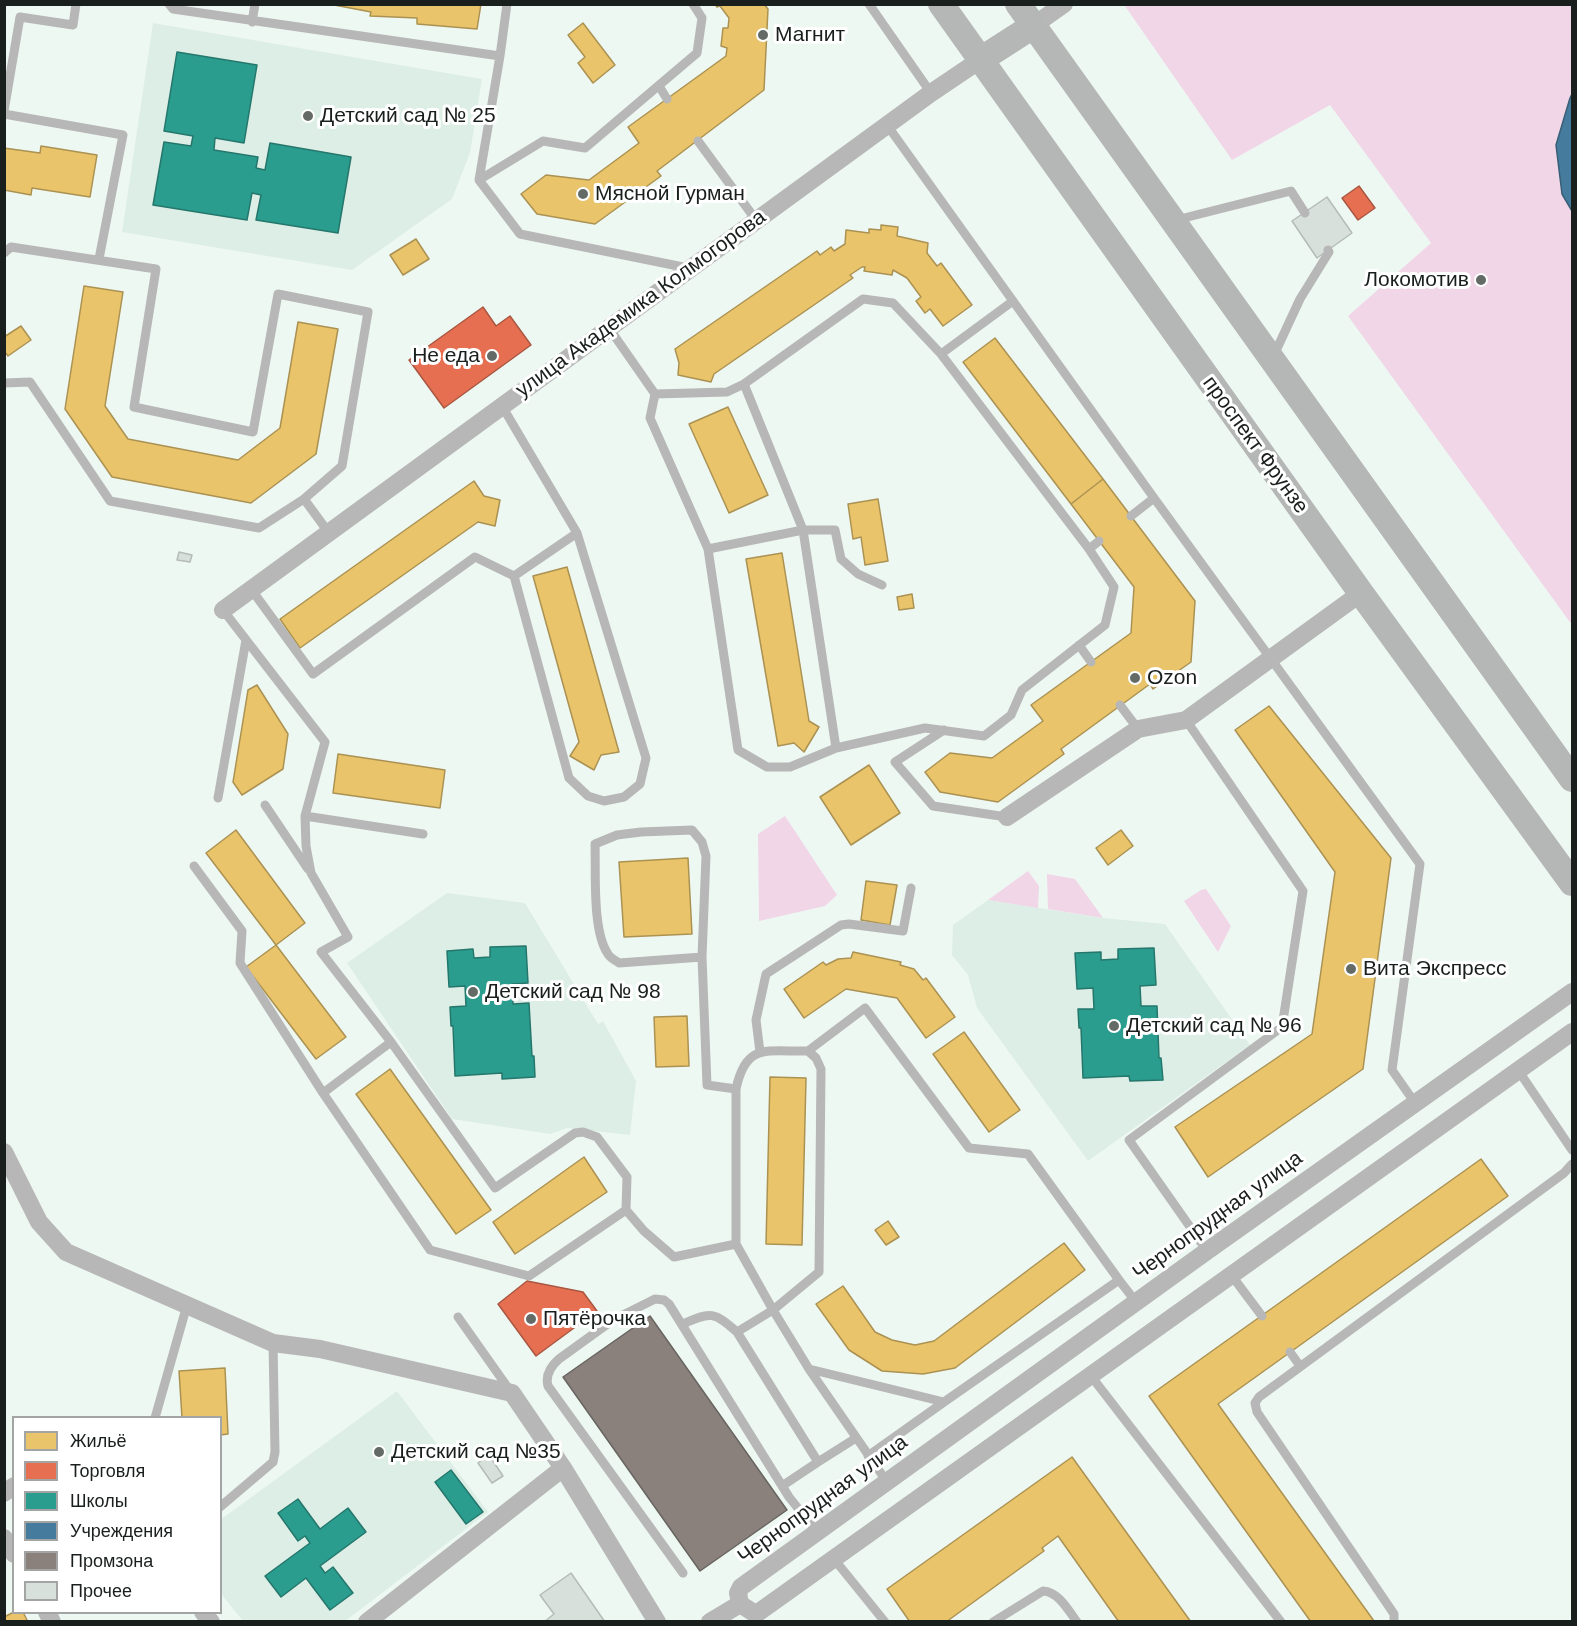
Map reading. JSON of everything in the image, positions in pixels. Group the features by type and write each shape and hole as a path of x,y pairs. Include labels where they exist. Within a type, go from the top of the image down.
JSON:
{"main road":[{"name":"проспект Фрунзе","path":"941,4 1361,593 1572,883"},
{"path":"1018,4 1572,780"},
{"name":"улица Академика Колмогорова","path":"981,60 1033,26"}],"street":[{"name":"улица Академика Колмогорова","path":"1033,26 1064,4"},
{"name":"улица Академика Колмогорова","path":"223,610 931,93 981,60"},
{"path":"1007,817 1138,729 1186,720 1361,593"},
{"name":"Чернопрудная улица","path":"740,1604 738,1593 741,1587 1207,1251 1572,992"},
{"path":"710,1622 740,1604 761,1617 834,1559 1572,1032"},
{"path":"4,1152 39,1222 66,1252 273,1343 320,1349 512,1394 563,1468 657,1622"},
{"path":"367,1622 563,1468"},
{"path":"4,1538 12,1551"}],"lane":[{"path":"76,4 73,25 20,17 4,113 123,135 99,259"},
{"path":"170,4 173,9 500,56"},
{"path":"252,21 255,4"},
{"path":"507,4 479,180 520,234 690,269"},
{"path":"479,180 543,141 585,148 697,53 702,18 693,4"},
{"path":"869,4 931,93"},
{"path":"659,86 667,99"},
{"path":"887,125 1420,864 1392,1070 1415,1103"},
{"path":"698,141 756,220"},
{"path":"1173,221 1291,191 1305,213"},
{"path":"4,253 10,247 156,269 134,407 253,432 278,294 368,312 342,466 304,499 259,528 111,501 30,382 4,383"},
{"path":"1272,360 1300,299 1329,252 1328,250"},
{"path":"609,327 655,394 650,418 708,549 738,750 767,766 790,767 836,748 925,728 984,736 1011,715 1022,690 1105,625 1114,587 1089,549 941,354 893,303 863,299 744,384 727,392 655,394"},
{"path":"941,354 1014,301"},
{"path":"744,384 803,530 836,748"},
{"path":"251,589 313,674 475,557 514,576 569,778 588,796 604,801 624,797 640,784 646,758 577,533 502,406"},
{"path":"1131,516 1154,498"},
{"path":"304,499 329,533"},
{"path":"708,549 803,530 835,530 840,560 858,574 882,585"},
{"path":"514,576 577,533"},
{"path":"1089,549 1099,541"},
{"path":"223,610 325,742 305,816 306,846 311,873"},
{"path":"218,798 246,640"},
{"path":"1079,645 1090,662"},
{"path":"1120,705 1138,729"},
{"path":"1186,720 1303,891 1282,1027 1130,1140 1207,1251"},
{"path":"944,730 895,762 933,806 1007,817"},
{"path":"264,805 311,873 348,937 321,952 391,1042 495,1188 568,1137 583,1132 597,1137 627,1177 626,1210 644,1231 674,1257 736,1244"},
{"path":"305,816 423,834"},
{"path":"702,957 619,963 609,957 597,925 595,844 617,835 692,830 702,842 706,856 702,957 707,1085 736,1089"},
{"path":"194,866 242,931 240,963 323,1093 430,1250 529,1276 626,1210"},
{"path":"760,1052 756,1020 766,975 841,925 903,931 911,888"},
{"path":"887,1482 809,1369 736,1244 736,1089 740,1072 747,1059 760,1052 808,1051 865,1008 969,1148 1028,1154 1136,1302"},
{"path":"323,1093 391,1042"},
{"path":"737,1332 773,1310 819,1272 821,1069 816,1058 808,1051"},
{"path":"1518,1070 1572,1150"},
{"path":"1394,1622 1394,1614 1257,1412 1255,1403 1258,1397 1564,1173 1572,1164"},
{"path":"1232,1276 1262,1316"},
{"path":"868,1456 1119,1280"},
{"path":"683,1573 548,1386 546,1379 552,1365 559,1359 613,1320 655,1299 664,1300 669,1304 683,1324 782,1486 817,1532"},
{"path":"156,1416 187,1305"},
{"path":"683,1324 702,1315 713,1315 722,1319 737,1332 818,1462"},
{"path":"458,1317 512,1394"},
{"path":"222,1505 273,1462 273,1343"},
{"path":"1290,1352 1300,1366"},
{"path":"809,1369 944,1402"},
{"path":"1091,1376 1281,1622"},
{"path":"782,1486 856,1438"},
{"path":"834,1559 885,1622"},
{"path":"993,1622 1043,1591 1057,1596 1077,1622"}],"shaded area":[{"name":"Локомотив","path":"1128,4 1572,5 1572,625 1348,316 1431,243 1330,105 1232,160 1125,6"},
{"name":"Детский сад № 25","path":"153,23 482,79 470,153 452,199 352,270 122,232"},
{"path":"785,816 837,895 825,906 759,921 758,834"},
{"path":"1028,871 1039,886 1038,908 988,900"},
{"path":"1047,874 1075,879 1103,918 1048,909"},
{"path":"1206,889 1231,926 1218,952 1184,901"},
{"name":"Детский сад № 98","path":"447,893 525,903 598,1024 603,1021 636,1081 630,1135 567,1128 550,1134 452,1119 347,963"},
{"name":"Детский сад № 96","path":"988,900 1103,918 1165,924 1250,1045 1088,1161 977,1008 968,975 952,955 953,925"},
{"name":"Детский сад №35","path":"397,1391 488,1512 344,1622 243,1621 222,1595 222,1519"}],"building: Жильё":[{"path":"329,4 481,4 477,29 417,24 417,18 370,16 371,12"},
{"path":"715,4 764,4 768,9 764,90 657,171 661,176 595,224 537,214 521,194 546,175 589,180 639,143 628,127 726,56 727,48 721,46 723,28 728,28 729,18 720,6 717,7"},
{"path":"583,23 615,65 593,83 578,63 585,57 568,35"},
{"path":"41,146 97,155 90,197 32,188 31,195 4,190 4,148 40,153"},
{"path":"881,225 898,227 897,236 928,243 927,253 937,266 941,263 972,305 943,326 930,309 925,313 916,301 921,297 907,278 893,270 892,275 864,271 865,267 862,267 850,275 853,278 714,374 711,382 678,375 679,363 675,349 817,251 820,255 831,247 834,251 845,244 846,230 869,233 869,229 881,230"},
{"path":"416,239 429,259 403,275 390,255"},
{"path":"84,286 123,292 105,406 128,439 238,460 280,428 298,322 338,329 316,454 251,503 112,477 65,409"},
{"path":"21,326 31,340 8,356 4,351 4,337"},
{"path":"995,338 1103,479 1071,504 963,362"},
{"path":"728,407 768,495 729,513 689,424"},
{"path":"1103,479 1195,601 1191,662 1153,689 1150,684 1061,749 1064,754 998,802 940,792 925,772 950,753 992,758 1043,721 1031,705 1131,633 1134,587 1071,504"},
{"path":"474,481 484,496 500,500 495,526 478,522 300,648 280,619"},
{"path":"878,499 888,561 865,565 861,537 853,539 848,504"},
{"path":"782,553 809,721 819,727 804,752 794,743 778,746 746,559"},
{"path":"567,567 619,752 601,755 594,770 570,756 579,742 533,576"},
{"path":"912,594 914,608 899,610 897,597"},
{"path":"257,685 288,734 283,769 242,795 233,782 248,690"},
{"path":"1269,706 1391,858 1363,1069 1208,1177 1175,1127 1312,1034 1335,872 1235,730"},
{"path":"338,754 445,770 440,808 333,793"},
{"path":"869,765 900,813 851,845 820,797"},
{"path":"236,830 305,923 276,945 206,853"},
{"path":"1121,830 1133,846 1108,865 1096,848"},
{"path":"688,858 692,934 624,937 619,862"},
{"path":"866,881 897,885 890,925 861,920"},
{"path":"276,945 346,1037 316,1059 246,967"},
{"path":"853,952 901,962 900,965 914,969 923,980 926,978 955,1017 926,1038 897,998 846,989 804,1018 784,989 823,962 826,965 838,959 851,958"},
{"path":"687,1016 689,1066 656,1067 654,1017"},
{"path":"964,1032 1020,1110 989,1132 933,1054"},
{"path":"390,1069 491,1210 456,1234 356,1094"},
{"path":"770,1077 806,1078 802,1245 766,1244"},
{"path":"584,1157 607,1192 515,1254 493,1222"},
{"path":"1481,1159 1508,1196 1218,1404 1374,1621 1311,1622 1149,1396"},
{"path":"888,1221 899,1237 886,1245 875,1230"},
{"path":"1064,1243 1085,1270 955,1368 923,1374 882,1371 849,1350 816,1304 843,1286 875,1332 892,1340 915,1345 934,1341"},
{"path":"225,1368 228,1434 222,1435 222,1416 182,1416 179,1371"},
{"path":"1072,1457 1191,1622 1119,1622 1058,1536 1042,1548 1044,1551 946,1622 910,1622 887,1589"},
{"path":"12,1613 24,1614 28,1622 4,1622 4,1617"}],"building: Торговля":[{"path":"1359,186 1375,208 1358,220 1342,198"},
{"path":"483,307 496,326 510,316 531,345 444,408 409,360"},
{"path":"527,1281 583,1292 597,1311 536,1356 498,1304"}],"building: Школы":[{"path":"177,52 257,65 244,143 215,138 214,150 258,157 256,168 265,170 270,143 351,157 338,233 256,220 261,195 252,193 247,220 153,205 164,142 191,146 193,136 164,131"},
{"path":"526,946 528,983 512,984 513,1004 529,1003 535,1077 502,1079 502,1073 455,1076 450,1007 466,1006 465,986 449,987 447,951 473,949 474,958 490,957 490,947"},
{"path":"1154,948 1156,985 1140,986 1141,1006 1157,1006 1159,1058 1161,1058 1163,1080 1130,1081 1129,1076 1083,1078 1078,1009 1094,1009 1093,988 1077,989 1075,953 1101,952 1101,960 1118,959 1118,949"},
{"path":"451,1470 483,1512 466,1524 435,1482"},
{"path":"298,1499 320,1529 348,1508 366,1532 320,1566 325,1573 333,1567 353,1593 330,1610 306,1578 281,1597 265,1576 310,1543 305,1536 298,1541 278,1513"}],"building: Учреждения":[{"path":"1572,94 1572,211 1562,194 1556,145"}],"building: Промзона":[{"path":"650,1316 787,1510 700,1571 563,1377"}],"building: Прочее":[{"path":"1327,197 1352,233 1317,258 1292,221"},
{"path":"179,552 192,555 190,562 177,560"},
{"path":"489,1455 503,1476 492,1483 478,1463"},
{"path":"571,1573 605,1622 544,1622 554,1614 540,1595"}],"place":[{"name":"Магнит","path":"763,35"},
{"name":"Детский сад № 25","path":"308,116"},
{"name":"Мясной Гурман","path":"583,194"},
{"name":"Локомотив","path":"1481,280"},
{"name":"Не еда","path":"492,356"},
{"name":"Ozon","path":"1135,678"},
{"name":"Вита Экспресс","path":"1351,969"},
{"name":"Детский сад № 98","path":"473,992"},
{"name":"Детский сад № 96","path":"1114,1026"},
{"name":"Пятёрочка","path":"531,1319"},
{"name":"Детский сад №35","path":"379,1452"}]}
